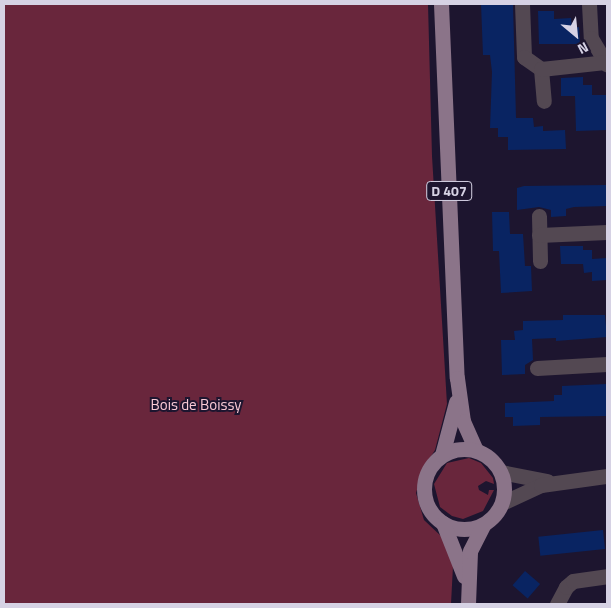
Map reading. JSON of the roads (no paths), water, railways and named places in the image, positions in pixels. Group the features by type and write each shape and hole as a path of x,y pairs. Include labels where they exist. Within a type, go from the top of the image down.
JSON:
{"main road":[{"name":"D 407","path":"441,4 458,378 463,421 476,450"},
{"name":"D 407","path":"442,455 454,411 458,378"},
{"path":"442,523 467,529 484,524 495,515 502,503 504,484 501,472 488,456 476,450 462,449 442,455 428,471 424,491 429,510 442,523 457,552 468,599"},
{"path":"468,599 470,551 484,524"}],"street":[{"path":"522,4 524,57 541,69 606,64 591,38 590,4"},
{"path":"541,69 544,101"},
{"path":"539,216 540,261"},
{"path":"539,235 607,232"},
{"path":"537,368 607,364"},
{"path":"501,472 556,482"},
{"path":"502,503 528,488 556,482 607,476"},
{"path":"556,604 566,587 573,581 607,576"}],"park label":[{"name":"Bois de Boissy","path":"196,405"}]}
